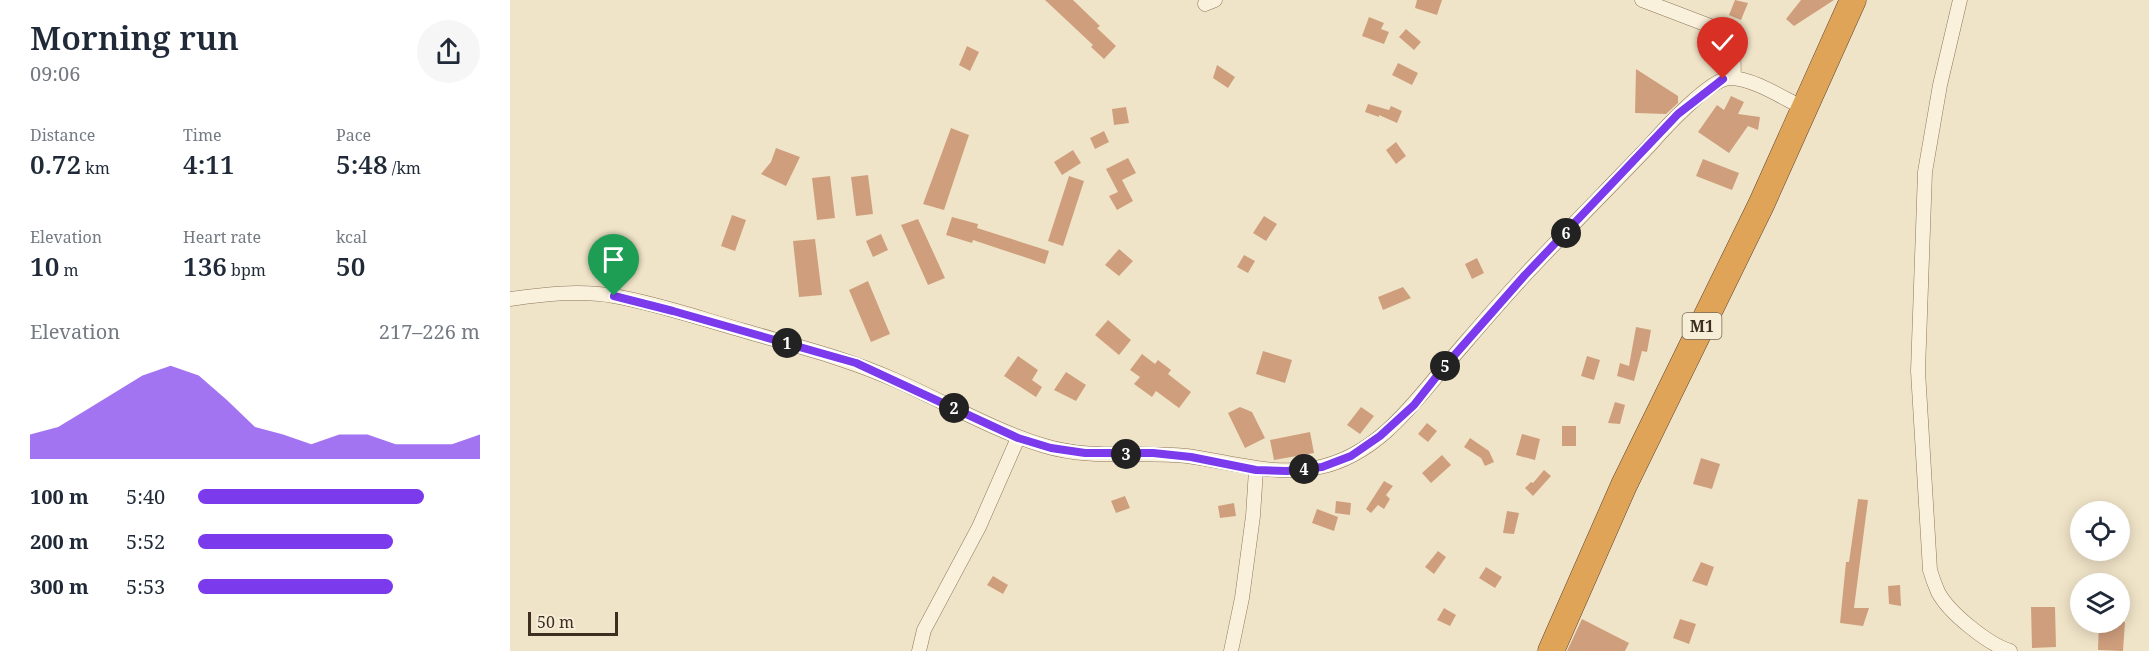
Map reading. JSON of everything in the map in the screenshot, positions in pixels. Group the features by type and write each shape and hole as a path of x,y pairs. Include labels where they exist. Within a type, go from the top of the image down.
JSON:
{"highway":[{"name":"M1","path":"1551,651 1624,485 1761,205 1853,0"}],"street":[{"path":"1642,0 1726,32 1733,45 1734,78"},
{"path":"1960,0 1940,85 1924,172 1918,371 1930,570 1938,592 1952,610 1980,634 2010,651"},
{"path":"510,299 573,292 614,296 673,311 856,363 1018,438 1051,448 1085,453 1153,453 1191,457 1256,470 1287,471 1322,467 1351,456 1380,436 1414,405 1444,367 1525,275 1678,114 1716,84 1723,79 1734,78 1748,81 1805,109"},
{"path":"919,651 924,630 979,527 1018,438"},
{"path":"1231,651 1242,598 1253,516 1256,470"}],"building":[{"path":"1045,0 1073,0 1100,26 1097,28 1116,46 1104,59 1091,47 1093,45"},
{"path":"1417,0 1442,0 1437,15 1415,8"},
{"path":"1735,0 1748,3 1741,20 1729,15"},
{"path":"1801,0 1834,0 1794,26 1786,19"},
{"path":"1369,17 1384,23 1381,29 1389,32 1384,44 1362,36"},
{"path":"1406,29 1421,42 1414,50 1399,37"},
{"path":"967,46 979,52 970,71 959,65"},
{"path":"1398,63 1418,73 1412,85 1392,75"},
{"path":"1217,65 1235,77 1228,88 1213,78"},
{"path":"1636,69 1678,96 1678,103 1666,114 1635,113"},
{"path":"1731,96 1744,102 1738,114 1760,117 1758,130 1748,126 1729,153 1698,132 1717,105 1724,110"},
{"path":"1368,104 1389,110 1391,106 1402,111 1397,123 1365,112"},
{"path":"1126,107 1129,123 1114,125 1112,109"},
{"path":"951,128 969,135 944,210 923,204"},
{"path":"1104,131 1109,142 1095,149 1090,138"},
{"path":"1396,142 1406,156 1396,164 1386,150"},
{"path":"776,148 800,157 786,186 761,174 771,162"},
{"path":"1073,150 1081,163 1062,175 1054,162"},
{"path":"1128,158 1136,173 1122,180 1133,201 1117,210 1109,196 1118,192 1106,169"},
{"path":"1703,159 1739,173 1732,190 1696,176"},
{"path":"868,175 873,214 856,216 851,177"},
{"path":"830,176 835,218 817,220 812,178"},
{"path":"1069,176 1084,181 1063,246 1048,241"},
{"path":"732,215 746,220 735,251 721,246"},
{"path":"1264,216 1277,224 1266,241 1253,233"},
{"path":"952,217 978,224 977,228 1049,251 1045,264 973,240 972,243 946,235"},
{"path":"918,219 945,278 928,285 901,225"},
{"path":"881,234 888,250 873,257 866,241"},
{"path":"815,239 822,295 799,297 793,241"},
{"path":"1119,249 1133,261 1119,276 1105,265"},
{"path":"1244,255 1255,261 1248,273 1237,267"},
{"path":"1477,258 1484,273 1472,279 1465,264"},
{"path":"868,281 890,334 871,342 849,290"},
{"path":"1403,287 1411,298 1383,310 1378,297"},
{"path":"1108,320 1131,340 1119,355 1095,335"},
{"path":"1636,327 1651,330 1647,352 1642,351 1634,381 1617,376 1620,363 1629,366"},
{"path":"1263,351 1292,360 1285,383 1256,374"},
{"path":"1142,354 1155,364 1158,360 1171,370 1168,374 1191,392 1179,408 1156,391 1152,397 1134,384 1140,377 1130,370"},
{"path":"1018,356 1038,370 1032,380 1042,387 1036,397 1004,376"},
{"path":"1587,356 1600,360 1594,380 1581,376"},
{"path":"1066,372 1086,385 1076,401 1054,390"},
{"path":"1615,402 1625,405 1620,424 1608,423"},
{"path":"1240,407 1252,412 1265,438 1245,448 1228,413"},
{"path":"1361,407 1374,416 1360,434 1347,425"},
{"path":"1427,423 1437,431 1428,442 1418,434"},
{"path":"1562,426 1576,426 1576,446 1562,446"},
{"path":"1310,432 1314,453 1274,460 1270,440"},
{"path":"1522,434 1540,439 1535,460 1516,455"},
{"path":"1470,438 1489,451 1494,462 1485,466 1481,458 1464,447"},
{"path":"1442,455 1451,465 1431,483 1422,473"},
{"path":"1701,458 1720,464 1712,489 1693,484"},
{"path":"1544,470 1551,476 1533,496 1525,488 1531,482 1533,483"},
{"path":"1384,481 1393,486 1386,495 1390,499 1384,509 1378,505 1371,513 1366,509"},
{"path":"1125,496 1130,508 1116,513 1111,501"},
{"path":"1858,499 1868,500 1854,608 1869,608 1863,626 1840,623 1846,562 1849,562"},
{"path":"1336,501 1351,503 1350,515 1335,513"},
{"path":"1234,503 1236,516 1220,518 1218,506"},
{"path":"1317,509 1338,517 1334,531 1312,523"},
{"path":"1507,511 1519,513 1514,534 1503,533"},
{"path":"1438,551 1446,557 1434,574 1425,567"},
{"path":"1701,562 1714,567 1707,586 1692,581"},
{"path":"1486,567 1502,577 1495,588 1479,578"},
{"path":"993,576 1008,585 1003,594 987,585"},
{"path":"1900,585 1901,606 1889,604 1888,586"},
{"path":"2031,607 2055,607 2056,647 2032,648"},
{"path":"1444,608 1456,615 1450,626 1437,620"},
{"path":"1582,619 1629,643 1625,651 1567,651"},
{"path":"1680,619 1696,624 1689,644 1673,638"},
{"path":"2099,633 2124,633 2123,651 2098,650"}],"route":[{"path":"614,296 856,363 1018,438 1051,448 1085,453 1153,453 1191,457 1256,470 1287,471 1322,467 1351,456 1380,436 1414,405 1444,367 1525,275 1678,114 1723,79"}]}
